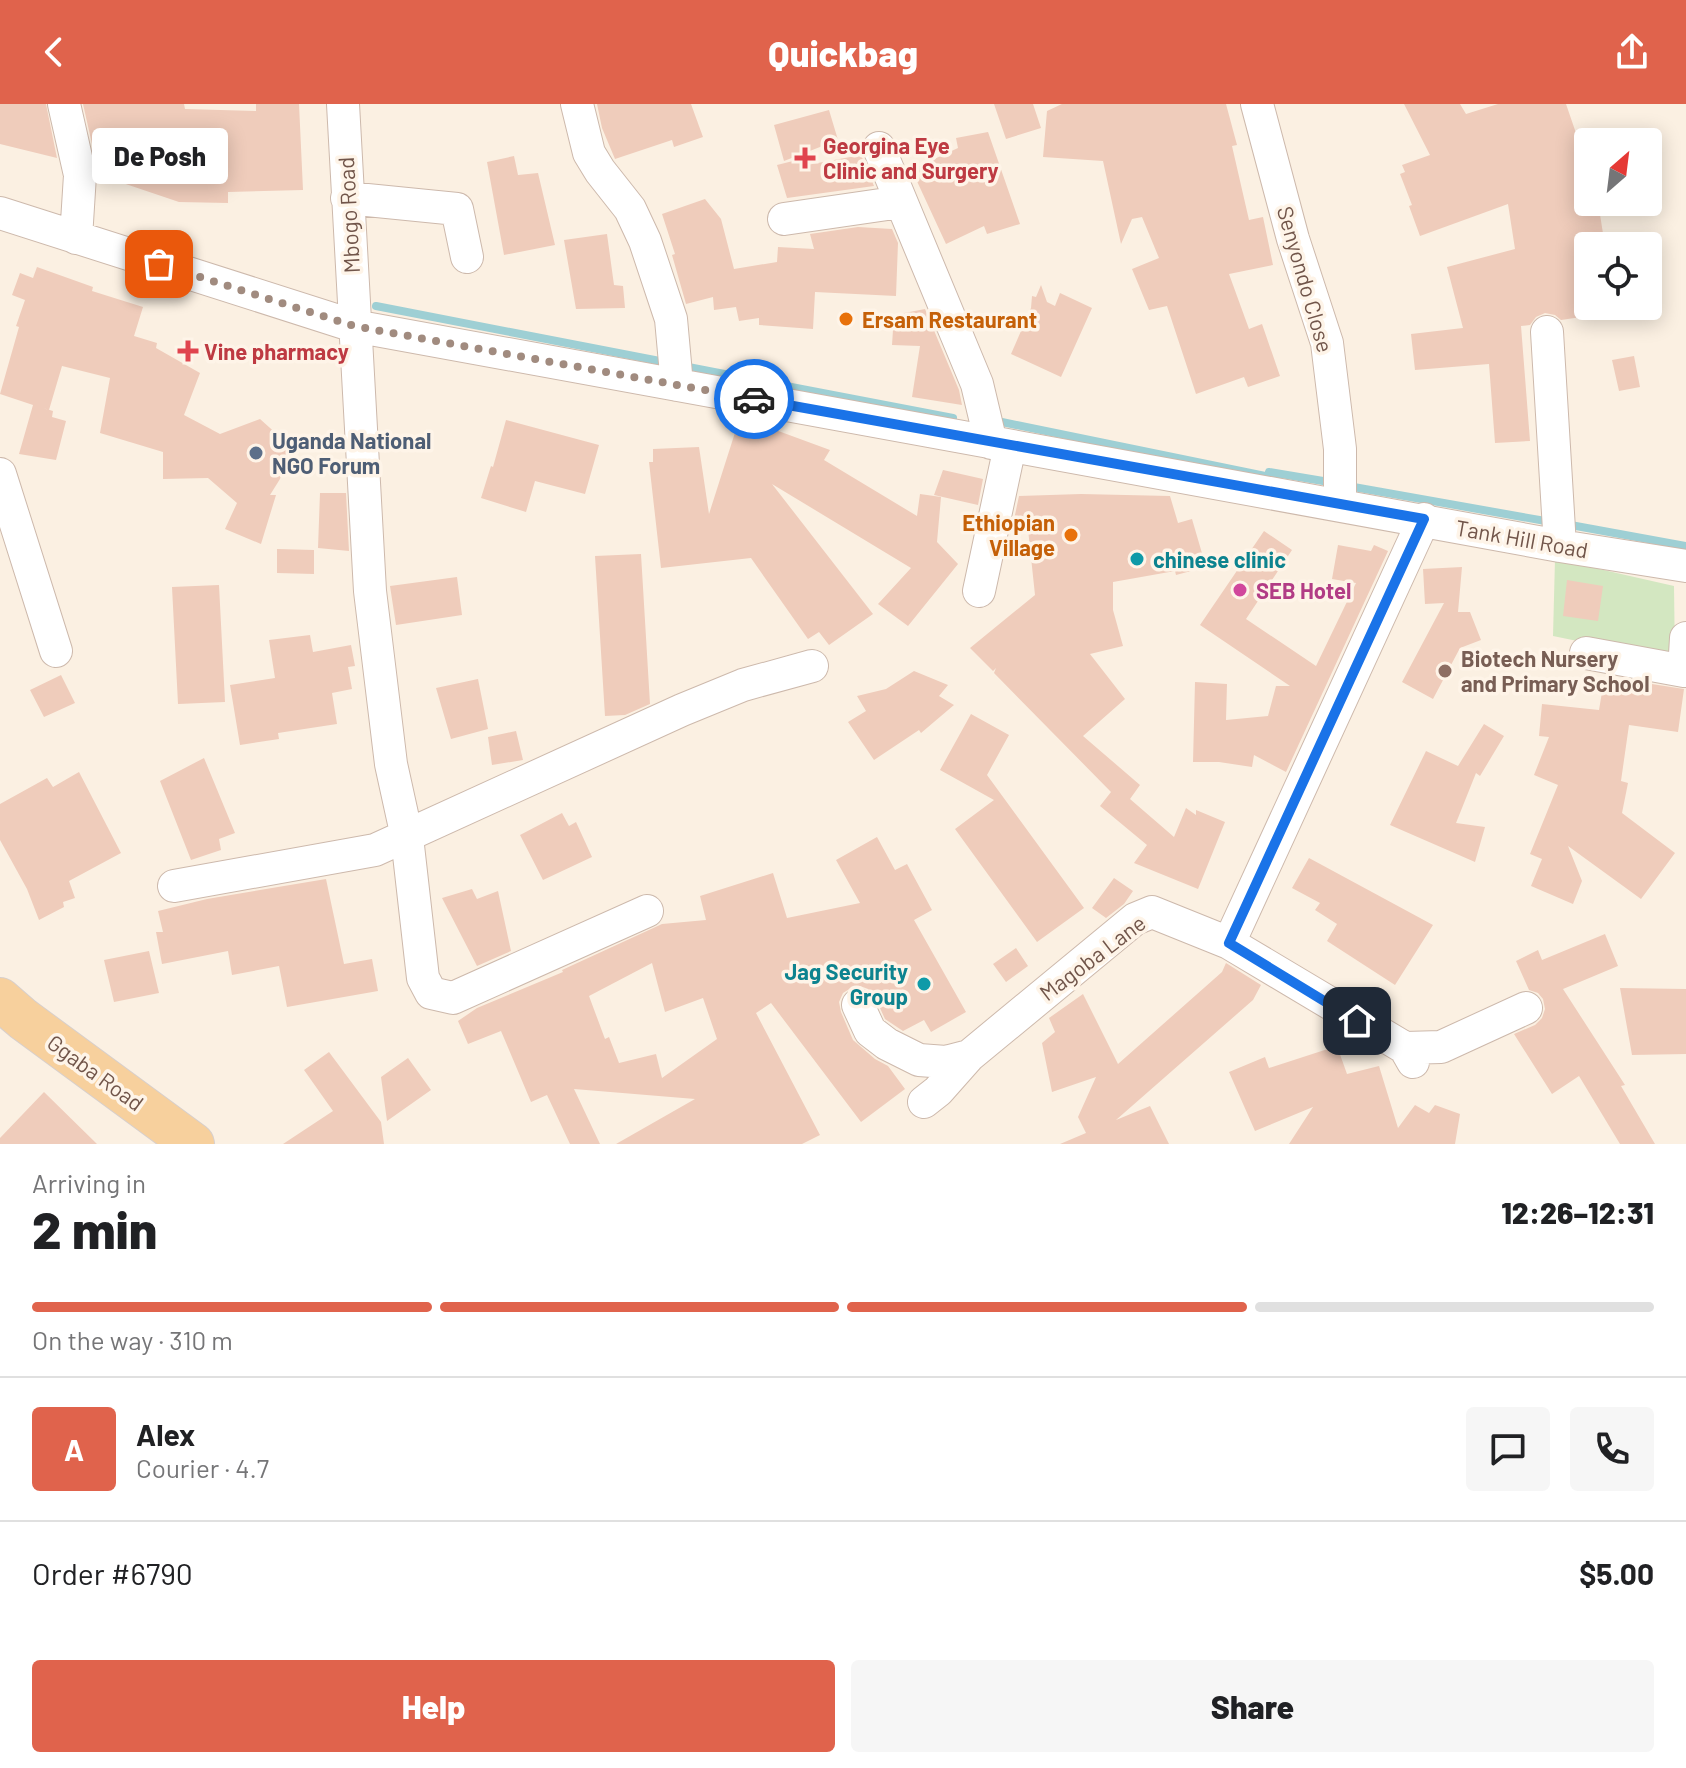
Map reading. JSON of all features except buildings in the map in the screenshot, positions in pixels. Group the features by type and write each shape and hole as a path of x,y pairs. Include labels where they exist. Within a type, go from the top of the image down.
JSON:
{"main road":[{"name":"Ggaba Road","path":"8,1017 193,1144"}],"street":[{"path":"64,104 80,175 76,238"},
{"name":"Mbogo Road","path":"343,104 370,591 391,764 407,837 423,978 431,993 453,998 647,911"},
{"path":"577,104 589,153 630,209 645,241 671,319 677,385"},
{"name":"Senyondo Close","path":"1257,104 1293,239 1327,343 1340,449 1340,505"},
{"path":"879,148 1001,444 979,591"},
{"path":"347,198 457,209 467,257"},
{"path":"784,219 901,202"},
{"name":"Tank Hill Road","path":"0,213 354,326 1560,546 1686,566"},
{"path":"1547,332 1560,546"},
{"path":"0,474 56,651"},
{"path":"1229,943 1424,519"},
{"path":"1586,653 1684,671 1686,638"},
{"path":"174,886 375,850 682,710 743,685 812,666"},
{"name":"Magoba Lane","path":"924,1102 969,1056 1135,919 1152,912 1229,943 1409,1055 1441,1047 1526,1008"},
{"path":"858,1005 870,1031 887,1044 919,1060 946,1062 969,1056"}],"green space":[{"path":"1555,559 1674,586 1675,661 1553,636"}],"waterway":[{"path":"376,306 670,363"},
{"path":"683,366 953,418"},
{"path":"997,421 1275,478"},
{"path":"1269,472 1335,483"},
{"path":"1348,486 1551,522"},
{"path":"1565,524 1686,546"}],"way so far":[{"path":"159,264 354,326 754,399"}],"place":[{"name":"Georgina Eye Clinic and Surgery","path":"805,158"},
{"name":"De Posh","path":"159,264"},
{"name":"Ersam Restaurant","path":"846,319"},
{"name":"Vine pharmacy","path":"188,351"},
{"name":"Uganda National NGO Forum","path":"256,453"},
{"name":"Ethiopian Village","path":"1071,535"},
{"name":"chinese clinic","path":"1137,559"},
{"name":"SEB Hotel","path":"1240,590"},
{"name":"Biotech Nursery and Primary School","path":"1445,671"},
{"name":"Jag Security Group","path":"924,984"}],"route":[{"path":"754,399 1424,519 1229,943 1357,1021"}]}
